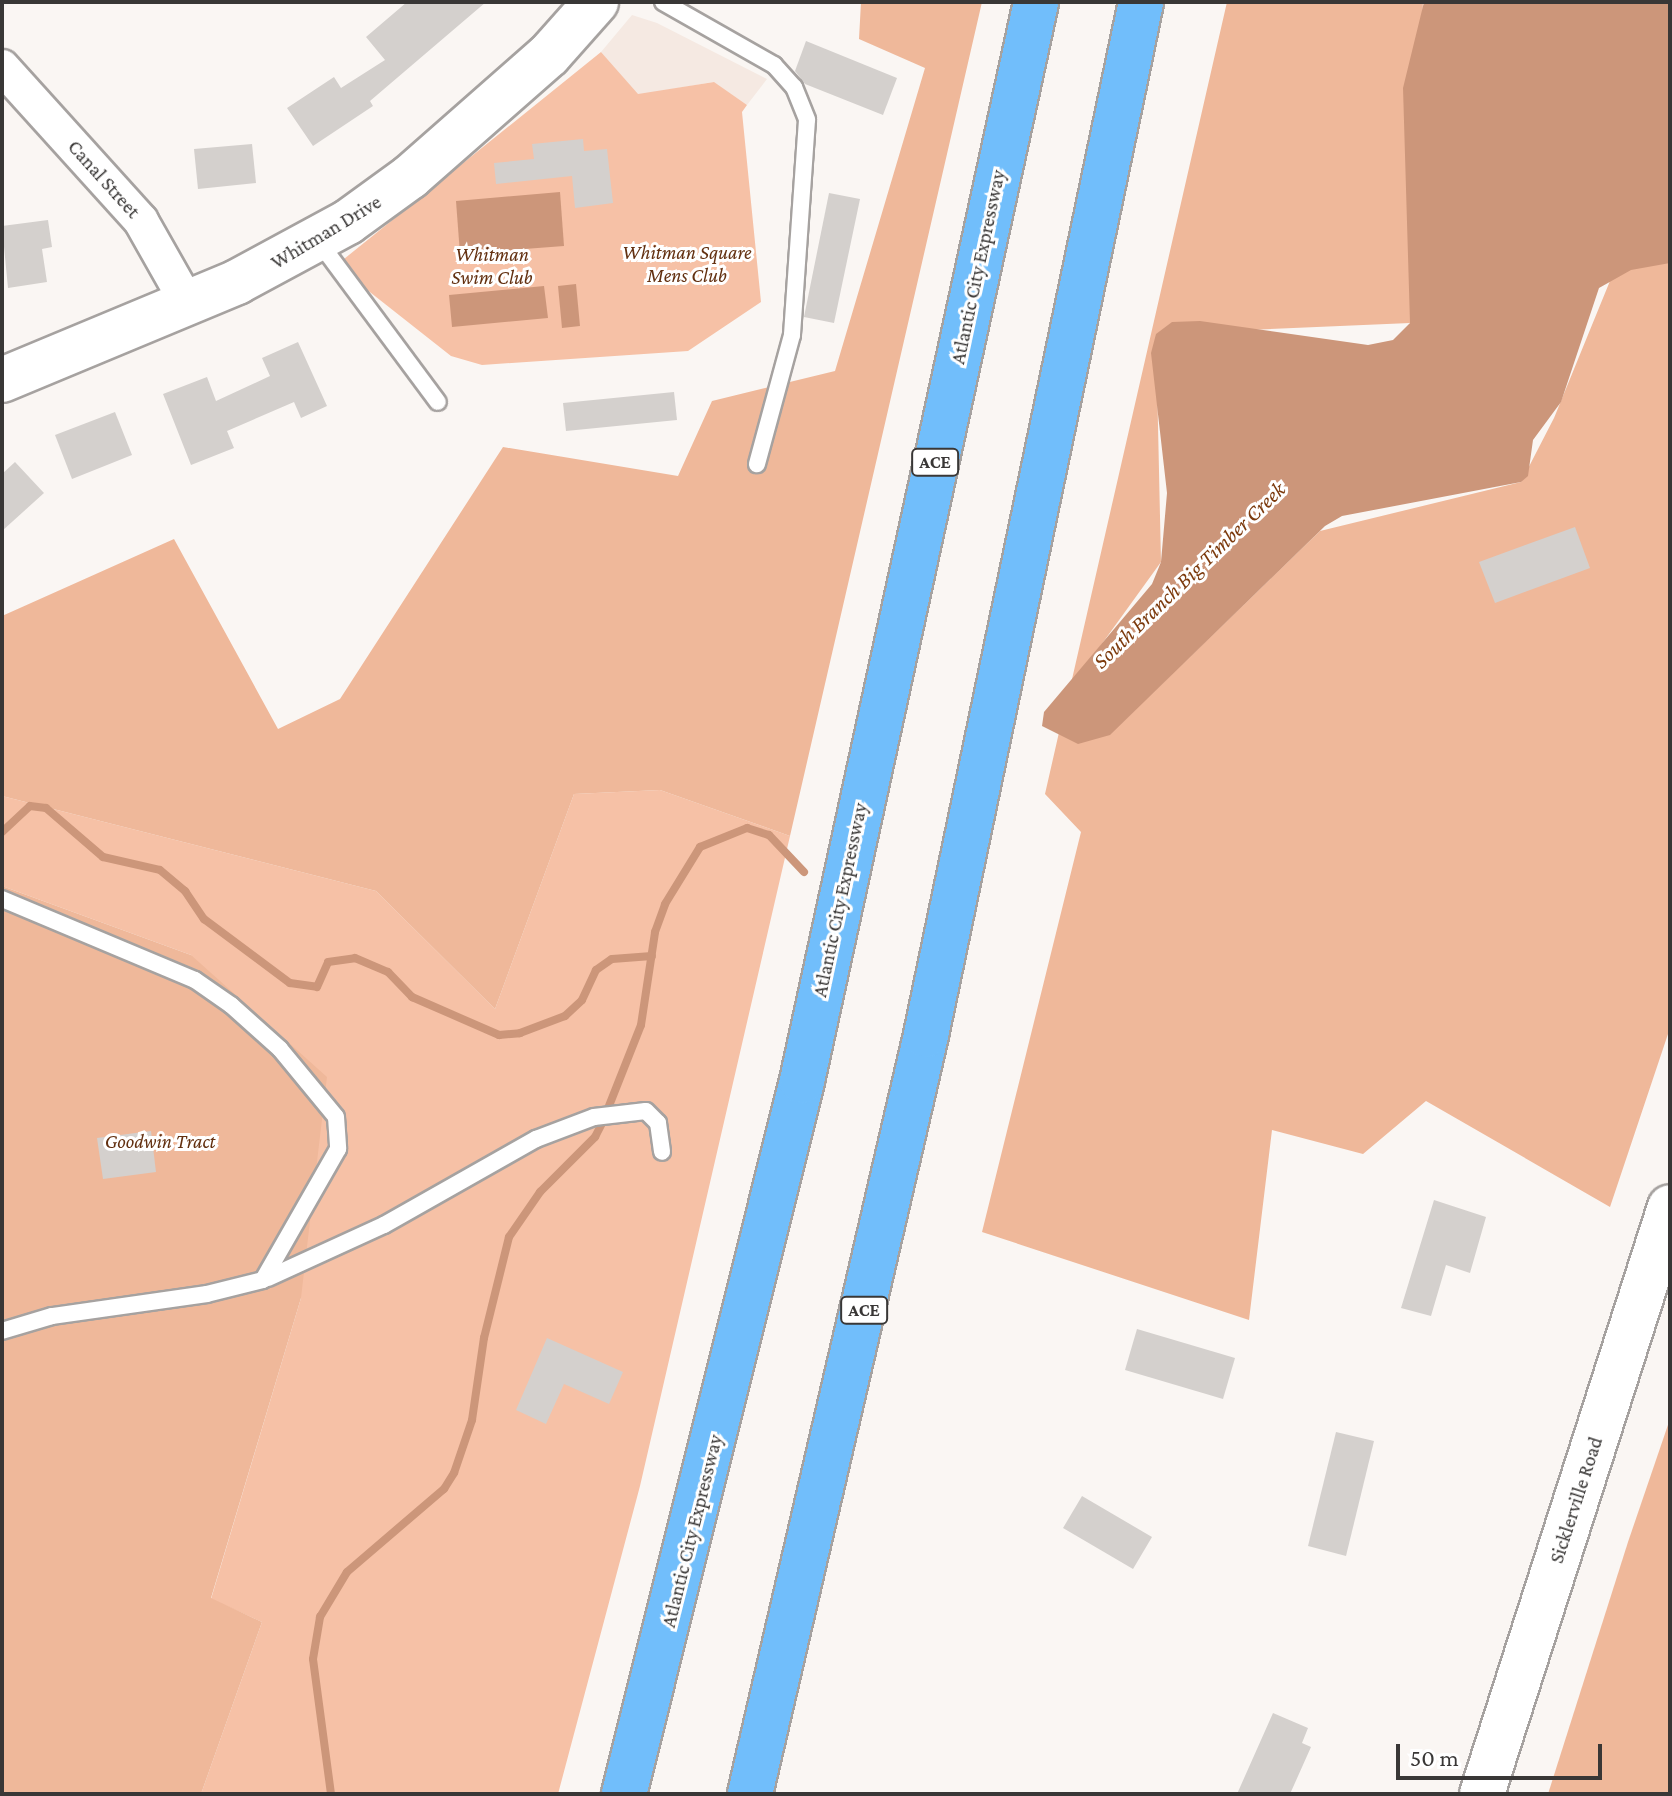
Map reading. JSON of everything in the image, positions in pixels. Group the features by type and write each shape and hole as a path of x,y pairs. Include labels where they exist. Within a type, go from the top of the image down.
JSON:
{"highway":[{"name":"Atlantic City Expressway","path":"624,1794 802,1081 1036,2"},
{"name":"ACE","path":"750,1794 926,1035 1141,2"}],"street":[{"name":"Whitman Drive","path":"2,380 188,304 318,240 410,177 549,55 596,2"},
{"name":"Canal Street","path":"2,67 141,221 188,304"},
{"name":"Sicklerville Road","path":"1482,1794 1670,1207"}],"lane":[{"path":"663,2 774,65 794,87 807,120 792,335 757,464"},
{"path":"318,240 438,402"},
{"path":"2,899 195,980 280,1049 336,1117 338,1149 263,1280"},
{"path":"2,1331 52,1316 207,1294 263,1280 384,1225 536,1139 594,1117 631,1110 646,1111 658,1123 662,1152"}],"shaded area":[{"path":"632,15 657,23 767,79 747,105 713,82 638,95 601,52"}],"green space":[{"path":"861,2 982,2 790,836 660,790 574,794 495,1009 376,891 2,796 2,616 174,539 278,729 340,699 503,447 678,476 712,401 835,371 925,68 859,39"},
{"path":"1227,2 1423,2 1410,323 1156,334 1161,562 1070,688"},
{"path":"601,52 638,94 714,82 747,105 742,112 761,302 688,351 482,365 451,356 366,289 344,259"},
{"path":"1670,254 1670,1028 1610,1207 1426,1101 1363,1154 1272,1130 1249,1320 982,1232 1081,832 1045,794 1060,728 1110,734 1320,531 1521,482 1554,418 1612,276"},
{"path":"660,790 790,836 640,1486 558,1794 201,1794 262,1622 211,1599 301,1298 191,955 2,886 2,796 376,891 495,1009 574,794"},
{"name":"Goodwin Tract","path":"2,886 191,955 327,1077 301,1298 211,1598 262,1622 201,1794 2,1794"},
{"path":"1670,1419 1670,1794 1548,1794 1628,1542"}],"water":[{"path":"1424,2 1670,2 1670,263 1631,270 1599,288 1561,402 1533,440 1528,476 1521,482 1342,516 1325,526 1110,735 1078,744 1042,726 1044,712 1152,584 1161,562 1167,493 1151,353 1156,334 1172,322 1200,321 1368,345 1393,340 1410,323 1403,88"},
{"path":"560,192 564,246 460,254 456,201"},
{"path":"576,284 580,326 562,328 558,286"},
{"path":"544,286 548,318 452,327 449,295"}],"building":[{"path":"407,2 486,2 370,101 373,106 313,146 287,108 334,77 341,88 385,60 366,37"},
{"path":"806,41 897,78 883,115 805,84 795,71"},
{"path":"583,139 584,151 607,149 613,203 575,208 572,176 496,184 494,163 534,159 532,144"},
{"path":"252,144 256,183 198,189 194,149"},
{"path":"829,193 860,199 834,323 804,317"},
{"path":"48,220 52,247 42,249 47,282 8,288 2,226"},
{"path":"298,342 327,406 301,418 294,402 227,431 234,448 191,465 163,394 207,377 216,401 270,376 262,358"},
{"path":"674,392 677,420 566,431 563,403"},
{"path":"115,412 132,455 72,479 55,435"},
{"path":"15,462 44,493 2,531 2,474"},
{"path":"1575,527 1590,568 1495,603 1479,562"},
{"path":"151,1131 156,1172 103,1179 97,1138"},
{"path":"1434,1200 1486,1217 1470,1273 1446,1265 1431,1316 1401,1308"},
{"path":"1137,1329 1235,1358 1223,1399 1125,1370"},
{"path":"547,1338 623,1372 609,1404 564,1384 546,1424 516,1410"},
{"path":"1336,1432 1374,1441 1346,1556 1308,1546"},
{"path":"1082,1496 1152,1537 1133,1569 1063,1528"},
{"path":"1273,1713 1308,1728 1302,1743 1311,1747 1290,1794 1237,1794"}],"waterway":[{"path":"2,832 30,806 46,808 103,857 160,870 185,891 204,919 290,983 317,987 328,962 355,958 388,972 412,997 499,1035 520,1033 565,1016 582,1000 596,970 612,959 652,956"},
{"name":"South Branch Big Timber Creek","path":"331,1794 313,1659 320,1617 347,1572 444,1489 454,1473 472,1420 484,1338 509,1237 540,1192 595,1137 603,1121 641,1025 655,932 665,904 700,847 747,828 769,835 804,872"}],"park label":[{"name":"Whitman Square Mens Club","path":"687,264"},
{"name":"Whitman Swim Club","path":"492,266"}]}
